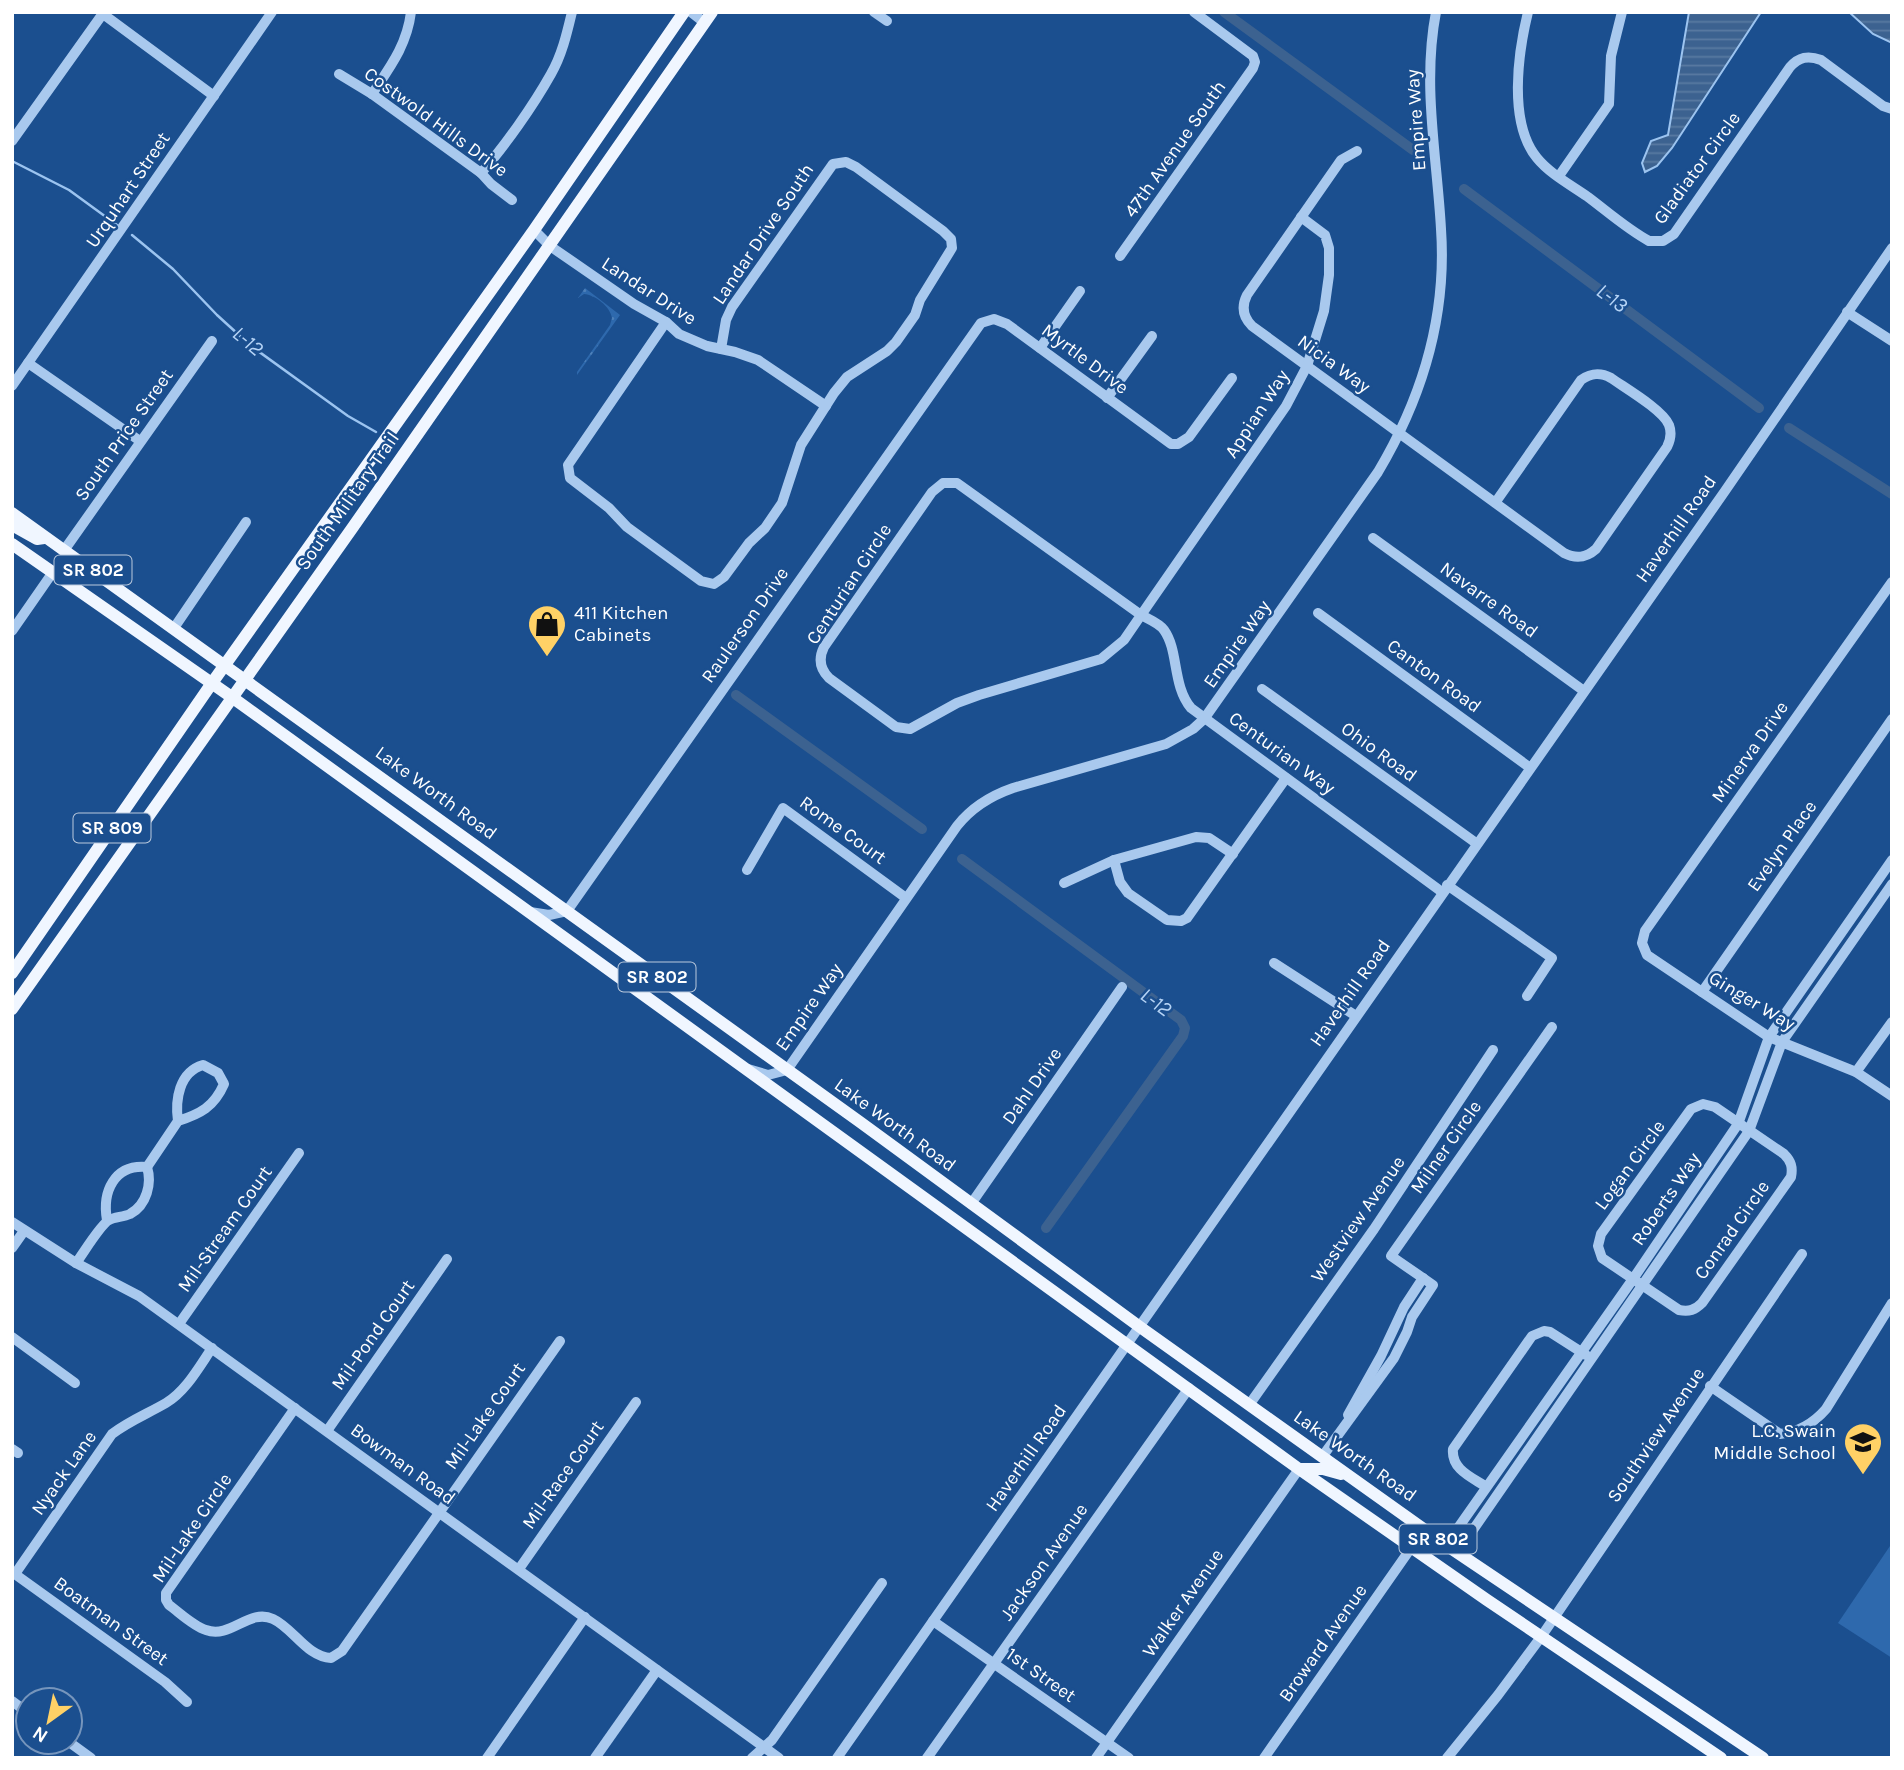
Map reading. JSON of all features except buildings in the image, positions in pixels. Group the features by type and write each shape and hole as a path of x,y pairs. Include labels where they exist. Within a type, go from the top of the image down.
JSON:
{"main road":[{"name":"South Military Trail","path":"12,973 212,683 534,230 684,12"},
{"name":"South Military Trail","path":"12,1009 246,680 709,17"},
{"name":"Lake Worth Road","path":"12,513 226,664 1140,1327 1457,1553 1763,1758"},
{"path":"12,525 37,539 48,537"},
{"name":"SR 802","path":"12,544 233,698 1299,1469 1721,1758"},
{"path":"12,998 67,919 66,896"},
{"path":"1299,1469 1323,1469 1351,1477"}],"street":[{"name":"Urquhart Street","path":"12,386 272,12"},
{"path":"372,94 400,52 408,34 411,12"},
{"path":"481,173 552,74 562,50 572,12"},
{"path":"691,12 709,17"},
{"path":"874,12 887,22"},
{"name":"47th Avenue South","path":"1121,256 1254,68 1253,56 1194,12"},
{"name":"Empire Way","path":"745,1068 768,1075 787,1070 957,826 985,800 1013,788 1166,744 1204,719 1371,482 1400,434 1422,379 1434,332 1440,293 1442,231 1429,85 1436,12"},
{"name":"Gladiator Circle","path":"1528,12 1519,79 1521,125 1529,147 1538,159 1559,176 1643,237 1656,242 1663,241 1674,233 1790,66 1801,58 1814,57 1821,60 1883,106 1892,109"},
{"path":"1559,176 1609,104 1611,56 1622,12"},
{"path":"12,141 103,13 214,96"},
{"name":"Costwold Hills Drive","path":"339,74 372,94 481,173 512,200"},
{"name":"Nicia Way","path":"1357,150 1341,160 1247,295 1244,315 1252,326 1495,503 1572,557 1585,557 1596,549 1670,440 1667,420 1605,375 1594,374 1581,380 1495,503"},
{"name":"Landar Drive South","path":"721,349 728,313 828,169 839,162 856,167 943,231 951,239 952,248 920,300 915,315 896,342 847,377 826,406"},
{"name":"Appian Way","path":"1141,615 1286,406 1307,366 1324,312 1329,275 1329,248 1325,235 1301,217"},
{"name":"Landar Drive","path":"534,230 550,246 679,334 692,341 758,360 826,406"},
{"name":"Haverhill Road","path":"837,1758 1892,248"},
{"path":"1040,348 1080,291"},
{"path":"1847,312 1892,341"},
{"name":"Myrtle Drive","path":"975,329 987,320 1001,320 1171,444 1178,444 1189,437 1232,378"},
{"path":"666,323 568,465 568,472 570,478 609,508 627,527 701,581 707,584 720,581 749,543 765,528 782,503 801,445 826,406"},
{"name":"Raulerson Drive","path":"567,911 975,329"},
{"path":"1107,398 1152,336"},
{"name":"South Price Street","path":"65,549 212,341"},
{"path":"28,363 140,441"},
{"name":"Centurian Circle","path":"943,483 963,485 1141,615 1119,645 1101,659 979,695 910,729 896,727 829,678 821,667 824,647 932,492 943,483"},
{"path":"174,628 246,522"},
{"name":"Navarre Road","path":"1373,538 1584,691"},
{"path":"12,631 53,572"},
{"name":"Minerva Drive","path":"1642,943 1645,931 1892,582"},
{"name":"Canton Road","path":"1318,613 1529,767"},
{"name":"Centurian Way","path":"1141,615 1165,632 1183,696 1191,708 1204,719 1445,888 1552,958 1527,996"},
{"name":"Ohio Road","path":"1262,689 1476,843"},
{"name":"Evelyn Place","path":"1702,992 1892,719"},
{"path":"1114,860 1120,882 1128,893 1161,917 1174,921 1187,918 1286,778"},
{"name":"Rome Court","path":"747,870 783,808 906,898"},
{"path":"1063,883 1114,860 1196,836 1209,838 1233,854"},
{"name":"Roberts Way","path":"1446,1545 1738,1124 1769,1037 1892,860"},
{"name":"Roberts Way","path":"1457,1553 1749,1131 1782,1042 1892,884"},
{"path":"530,912 550,915 567,911"},
{"name":"Ginger Way","path":"1642,943 1647,955 1769,1037 1857,1072 1892,1096"},
{"path":"1274,963 1356,1016"},
{"name":"Dahl Drive","path":"971,1204 1122,987"},
{"path":"1857,1072 1892,1022"},
{"name":"Milner Circle","path":"1322,1457 1394,1357 1408,1332 1412,1317 1433,1285 1391,1256 1552,1027"},
{"name":"Westview Avenue","path":"1249,1405 1374,1229 1493,1050"},
{"path":"147,1167 178,1121 193,1117 214,1101 224,1084 218,1073 203,1065 194,1068 184,1079 175,1107 178,1121"},
{"name":"Logan Circle","path":"1633,1279 1602,1258 1598,1246 1601,1234 1691,1109 1696,1105 1709,1104 1738,1124"},
{"name":"Conrad Circle","path":"1633,1279 1679,1310 1691,1311 1697,1308 1791,1177 1789,1159 1738,1124"},
{"name":"Mil-Stream Court","path":"179,1324 299,1153"},
{"path":"107,1220 106,1194 114,1178 136,1166 147,1167"},
{"path":"76,1264 107,1220 131,1213 141,1204 149,1186 147,1167"},
{"name":"Bowman Road","path":"12,1223 76,1264 139,1296 779,1758"},
{"path":"12,1248 24,1231"},
{"name":"Southview Avenue","path":"1447,1758 1541,1637 1802,1254"},
{"name":"Mil-Pond Court","path":"327,1431 447,1259"},
{"name":"Milner Circle","path":"1345,1424 1355,1399 1381,1356 1404,1307 1423,1278"},
{"path":"1710,1386 1780,1434 1791,1433 1807,1426 1826,1409 1892,1303"},
{"path":"1485,1486 1457,1467 1452,1455 1456,1444 1532,1336 1550,1332 1592,1359"},
{"path":"12,1337 75,1382"},
{"name":"Mil-Lake Court","path":"440,1512 560,1341"},
{"name":"Nyack Lane","path":"14,1573 112,1434 127,1422 167,1403 185,1388 212,1348"},
{"name":"Jackson Avenue","path":"927,1758 1189,1388"},
{"name":"Mil-Race Court","path":"519,1569 636,1402"},
{"name":"Mil-Lake Circle","path":"295,1408 166,1593 169,1605 201,1628 219,1632 254,1618 267,1617 279,1623 318,1655 331,1658 342,1651 440,1512"},
{"name":"Walker Avenue","path":"1096,1758 1299,1469"},
{"name":"Broward Avenue","path":"1264,1758 1411,1548"},
{"name":"Boatman Street","path":"14,1573 165,1682 187,1702"},
{"path":"752,1758 772,1740 883,1583"},
{"path":"487,1758 586,1617"},
{"name":"1st Street","path":"933,1621 1129,1758"},
{"path":"595,1758 657,1670"}],"shaded area":[{"path":"1689,12 1761,12 1672,148 1657,166 1645,172 1642,163 1651,141 1668,135"},
{"path":"1849,12 1892,12 1892,43 1873,34"},
{"path":"585,288 620,315 577,375 612,318 605,305 597,299 584,294 578,298"},
{"path":"1892,1543 1892,1658 1838,1623"}],"waterway":[{"name":"L-13","path":"1224,12 1413,150"},
{"name":"L-12","path":"12,161 69,190 117,225"},
{"name":"L-13","path":"1464,189 1759,408"},
{"name":"L-12","path":"132,235 173,269 251,346 348,416 376,432"},
{"name":"L-13","path":"1789,428 1892,494"},
{"name":"L-12","path":"736,695 922,829"},
{"name":"L-12","path":"962,859 1181,1020 1185,1028 1183,1036 1046,1228"}],"place":[{"name":"411 Kitchen Cabinets","path":"547,658"},
{"name":"L.C. Swain Middle School","path":"1863,1476"}]}
